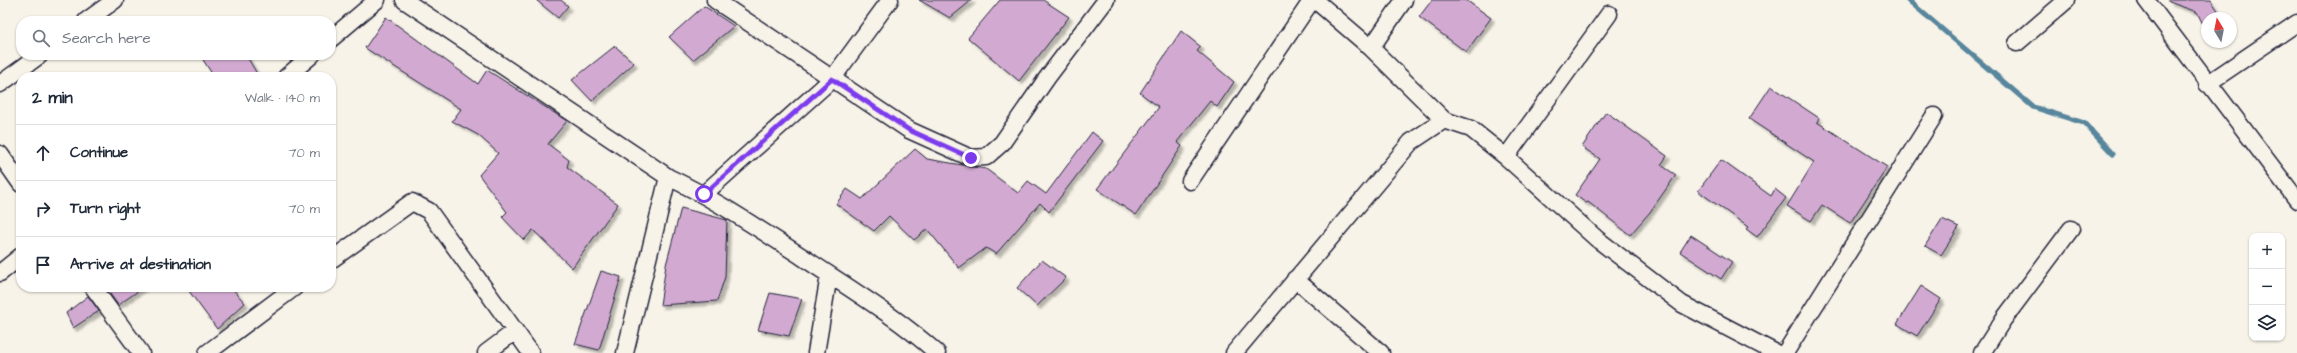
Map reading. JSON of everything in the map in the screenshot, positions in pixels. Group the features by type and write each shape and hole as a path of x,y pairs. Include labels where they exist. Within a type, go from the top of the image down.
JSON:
{"street":[{"path":"93,16 115,0"},
{"path":"336,35 377,0"},
{"path":"404,0 668,176 704,194 829,275 914,332 937,353"},
{"path":"715,0 909,130 971,158 986,157 1002,143 1047,78 1106,0"},
{"path":"704,194 832,79 890,0"},
{"path":"1190,181 1312,0"},
{"path":"1315,0 1371,48 1444,120 1471,129 1506,157 1597,239 1682,304 1776,353"},
{"path":"1371,48 1404,0"},
{"path":"2017,43 2067,0"},
{"path":"2146,0 2297,200"},
{"path":"1506,157 1609,14"},
{"path":"2208,84 2297,23"},
{"path":"17,72 33,60"},
{"path":"292,72 306,60"},
{"path":"0,84 16,72"},
{"path":"1785,353 1934,116"},
{"path":"1234,353 1411,142 1444,120"},
{"path":"0,154 16,177"},
{"path":"625,353 668,176"},
{"path":"336,256 412,202 429,211 530,353"},
{"path":"1982,353 2003,320 2071,229"},
{"path":"0,273 16,260"},
{"path":"816,353 829,275"},
{"path":"1296,279 1381,353"},
{"path":"97,292 141,353"},
{"path":"206,353 288,292"},
{"path":"486,353 514,332"}],"building":[{"path":"536,0 561,0 568,6 558,18"},
{"path":"919,0 972,0 950,18"},
{"path":"1000,0 1043,0 1069,17 1019,81 968,38"},
{"path":"1432,0 1466,0 1491,18 1466,52 1419,17"},
{"path":"2169,0 2211,0 2219,12 2201,12 2201,20 2197,12 2169,2"},
{"path":"704,6 734,26 693,60 669,37"},
{"path":"386,17 478,84 487,70 567,121 548,144 569,160 567,167 618,204 572,268 533,230 524,240 502,217 507,212 479,175 498,153 478,135 452,121 461,109 365,48"},
{"path":"1181,31 1201,47 1197,51 1234,82 1217,107 1210,101 1177,142 1182,146 1136,215 1097,189 1159,107 1140,93"},
{"path":"615,46 634,63 592,101 572,80"},
{"path":"203,60 249,60 256,72 211,72"},
{"path":"1771,86 1819,118 1817,122 1887,167 1850,223 1822,205 1811,221 1787,206 1814,162 1749,119"},
{"path":"1606,112 1667,156 1661,165 1676,175 1650,212 1630,235 1588,202 1586,203 1575,195 1600,159 1582,147"},
{"path":"1092,132 1103,141 1049,212 1040,203 996,254 986,248 959,268 927,229 914,240 889,216 874,231 836,204 847,189 862,199 915,149 927,159 986,169 1018,193 1028,181 1046,194"},
{"path":"1721,160 1771,196 1775,189 1786,198 1757,237 1746,229 1748,227 1698,191"},
{"path":"681,208 727,220 725,277 717,301 660,305 666,265"},
{"path":"1942,219 1959,227 1941,255 1925,246"},
{"path":"1691,235 1732,262 1721,279 1680,252"},
{"path":"1042,260 1066,278 1037,306 1017,288"},
{"path":"601,271 621,277 599,350 575,344"},
{"path":"1921,286 1941,299 1917,336 1897,324"},
{"path":"109,292 137,292 118,305"},
{"path":"190,292 235,292 245,303 217,329"},
{"path":"770,293 802,299 789,336 758,330"},
{"path":"88,296 99,311 73,328 66,313"}],"waterway":[{"path":"1908,0 2033,107 2084,123 2113,154"}],"route":[{"path":"704,194 832,79 909,130 971,158"}]}
